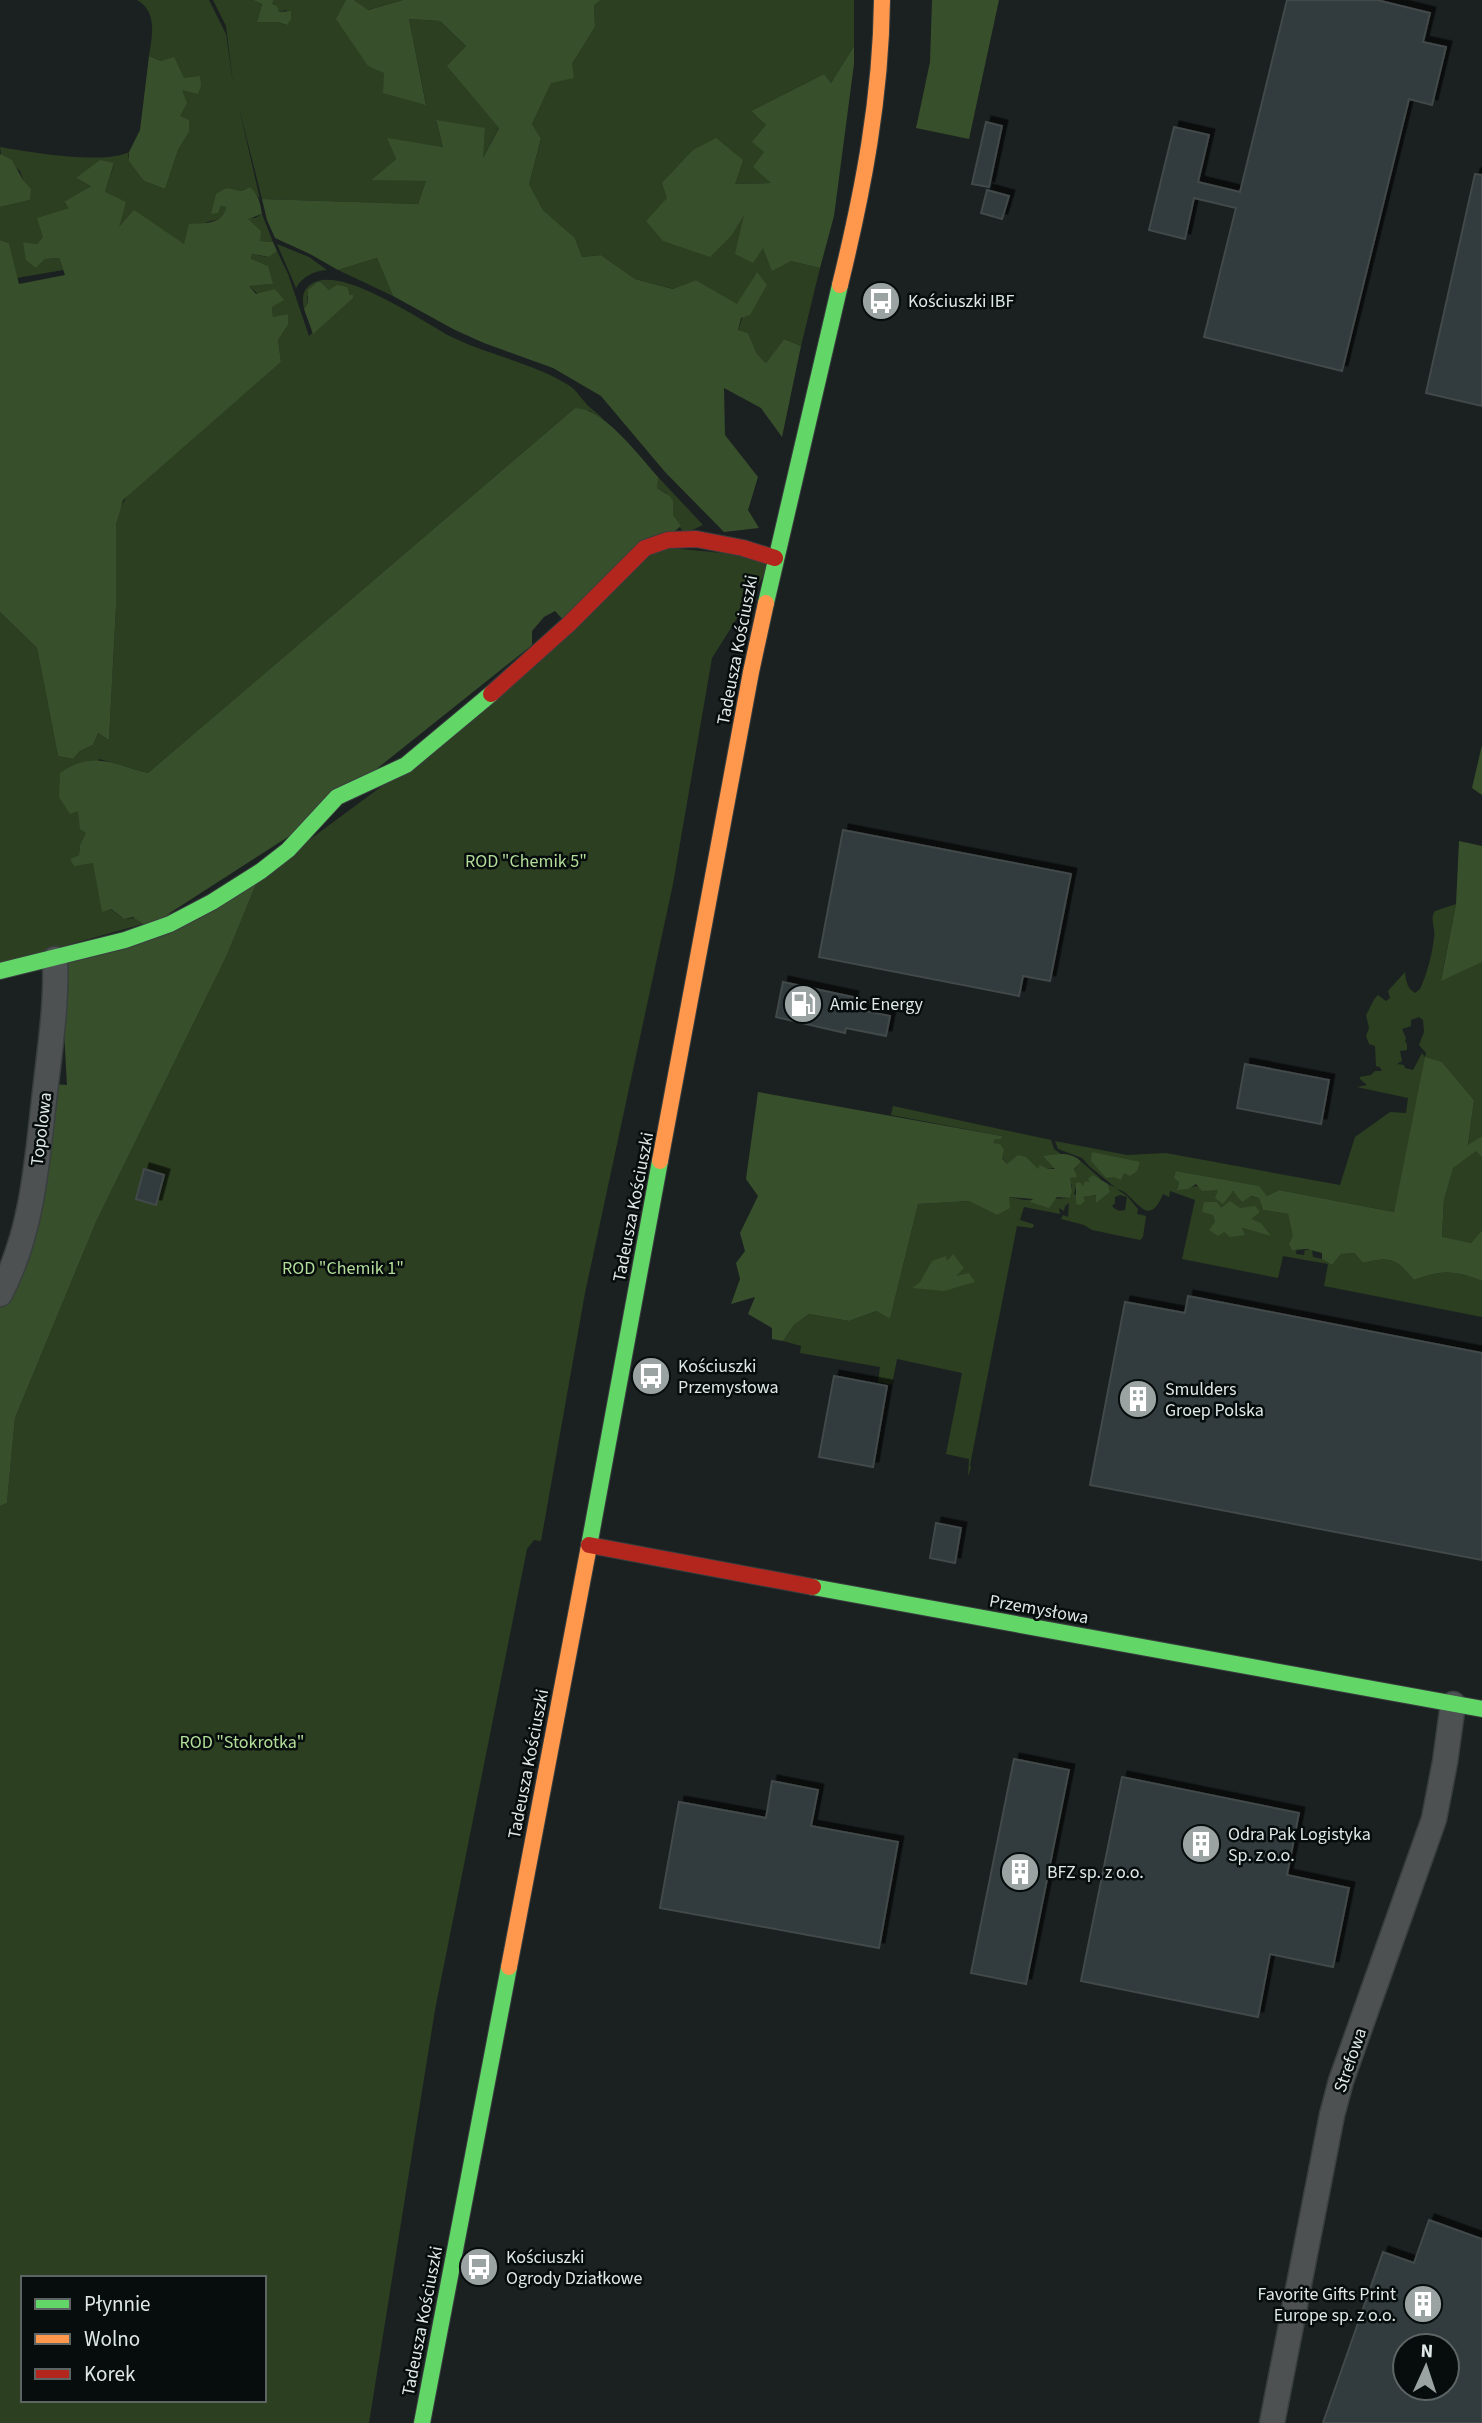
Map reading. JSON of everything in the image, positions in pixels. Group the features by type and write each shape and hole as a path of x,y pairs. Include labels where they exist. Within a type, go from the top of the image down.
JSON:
{"main road":[{"name":"Tadeusza Kościuszki","path":"422,2423 751,672 775,558 860,205 879,89 882,0"},
{"path":"0,971 125,940 170,924 212,902 261,871 288,850 337,797 406,765 454,727 559,633 645,548 668,540 696,539 743,548 775,558"},
{"name":"Przemysłowa","path":"589,1545 1482,1709"}],"street":[{"name":"Topolowa","path":"0,1294 11,1273 30,1208 54,1020 55,959"},
{"name":"Strefowa","path":"1272,2423 1332,2115 1341,2081 1434,1819 1453,1704"}],"green space":[{"path":"137,0 209,0 226,34 233,84 226,26 213,0 253,0 262,4 257,22 286,25 287,10 278,12 272,4 274,0 346,0 337,20 385,73 426,104 409,19 440,21 466,46 448,66 499,127 482,160 485,129 436,121 443,147 388,139 396,159 372,179 426,181 418,204 262,199 239,108 260,199 250,187 242,191 225,188 218,213 221,206 226,207 222,216 204,223 184,244 118,229 105,192 114,164 77,179 92,185 64,203 70,207 37,244 23,242 36,268 45,259 59,258 63,270 17,278 9,243 0,240 0,207 30,200 20,171 1,155 0,147 85,157 117,156 129,152 128,156 144,181 165,189 178,150 189,132 188,125 180,116 161,61 149,56 151,18 144,5"},
{"path":"253,0 274,0 272,4 277,6 279,12 291,11 291,19 287,25 257,22 262,4"},
{"path":"346,0 354,0 368,10 403,0 601,0 594,5 595,27 572,64 574,78 551,83 532,124 541,139 529,184 543,210 575,238 582,257 601,255 635,279 673,289 696,280 737,304 757,272 767,285 750,315 741,318 738,330 748,333 757,354 766,363 784,339 801,346 782,437 761,408 724,388 725,435 758,477 748,510 759,528 724,532 665,472 601,396 553,368 455,330 393,296 377,258 338,270 275,238 262,199 418,204 426,181 371,180 396,159 387,138 443,147 436,120 485,128 483,158 499,128 447,66 466,46 440,21 409,19 426,105 383,93 384,73 368,66 336,19"},
{"path":"354,0 403,0 367,10"},
{"path":"601,0 854,0 854,46 831,83 824,74 751,111 766,125 764,152 772,183 734,184 715,139 745,212 763,248 791,261 820,268 801,346 784,339 766,363 757,354 748,333 738,331 756,273 738,305 696,280 674,289 635,279 601,255 582,257 575,238 543,210 529,184 541,140 532,124 551,82 572,64 595,27 594,5"},
{"path":"932,0 999,0 969,139 916,128 930,62"},
{"path":"854,46 854,64 834,216 820,268 791,261 772,271 763,248 753,263 735,254 744,215 731,236 710,257 663,241 646,221 667,198 662,183 693,150 716,138 743,160 735,184 771,183 753,167 764,152 752,142 766,125 751,111 824,74 831,83"},
{"path":"149,56 161,61 174,57 184,78 200,76 198,94 182,90 187,103 180,116 189,120 189,132 178,150 165,189 144,181 129,161 129,152 140,130"},
{"path":"0,154 12,160 31,189 30,200 0,207"},
{"path":"100,160 114,163 105,192 126,202 119,227 134,210 184,244 189,224 212,222 224,213 226,207 221,206 218,213 211,214 216,194 226,188 242,191 250,187 257,196 262,214 248,219 261,231 260,241 273,242 277,251 269,257 252,254 251,259 268,266 273,284 249,286 256,294 275,289 284,300 272,307 273,317 288,314 288,325 278,340 281,362 123,500 116,525 116,607 109,740 98,733 93,745 80,751 73,759 58,756 37,648 0,612 0,240 9,243 19,284 65,275 59,258 45,259 36,268 26,260 23,242 37,244 43,237 37,218 69,208 64,202 91,186 76,178"},
{"path":"262,214 273,242 260,241 247,218"},
{"path":"277,244 309,257 327,270 309,275 296,288"},
{"path":"277,251 288,274 309,336 352,298 348,291 329,290 322,283 307,297 308,303 304,309 305,290 323,280 341,281 383,298 456,339 557,378 572,388 604,420 590,411 575,408 148,773 99,759 78,810 87,833 80,845 79,855 71,859 93,862 110,909 124,919 182,913 0,964 0,612 37,648 58,756 73,759 80,751 93,745 98,733 109,740 116,607 116,525 120,508 128,494 281,362 278,340 288,325 287,314 273,318 272,307 249,286 272,284 251,259 252,254 268,257"},
{"path":"377,258 393,296 338,270"},
{"path":"318,282 329,290 337,285 347,287 353,298 313,334 304,309 308,303 308,290"},
{"path":"575,408 598,416 631,446 658,477 657,488 670,496 673,501 673,515 681,526 565,622 555,611 544,617 532,631 532,645 305,826 148,927 133,917 124,919 111,909 102,912 93,863 74,866 70,859 79,855 86,833 80,829 78,811 70,814 59,797 60,773 83,762 103,761 148,773"},
{"path":"658,477 703,525 684,534 673,515 673,502 666,493 657,488"},
{"path":"660,547 775,558 712,658 673,884 585,1293 541,1541 534,1540 527,1549 435,2010 369,2423 0,2423 0,1506 7,1503 15,1418 96,1222 227,955 259,877 405,769"},
{"path":"1482,745 1482,795 1472,788"},
{"path":"1459,841 1482,846 1482,962 1441,981 1456,904"},
{"path":"259,877 227,955 96,1222 15,1418 7,1503 0,1506 0,1294 11,1273 41,1083 67,1085 60,959"},
{"path":"1482,896 1482,1136 1468,1146 1474,1100 1442,1062 1426,1058 1394,1212 1279,1190 1267,1196 1258,1186 1176,1171 1179,1182 1177,1189 1198,1186 1228,1190 1259,1198 1263,1210 1288,1214 1297,1248 1296,1254 1304,1255 1305,1250 1312,1250 1313,1257 1332,1265 1341,1254 1354,1253 1363,1263 1393,1261 1414,1280 1448,1273 1482,1281 1482,1317 1324,1286 1328,1264 1283,1256 1278,1278 1182,1259 1195,1200 1170,1191 1169,1197 1163,1194 1152,1210 1146,1210 1123,1192 1117,1189 1127,1196 1138,1209 1137,1214 1146,1216 1143,1237 1140,1240 1092,1230 1061,1219 1063,1215 1068,1217 1069,1203 1064,1211 1059,1208 1060,1214 1024,1207 1020,1220 1034,1226 1017,1226 968,1476 969,1459 946,1454 962,1373 897,1359 892,1385 878,1382 880,1367 800,1353 801,1346 783,1341 794,1325 809,1314 849,1321 876,1311 890,1319 918,1204 969,1201 997,1215 1008,1197 1025,1200 1070,1198 1072,1185 1069,1183 1081,1162 1076,1157 1101,1179 1076,1187 1074,1194 1082,1197 1097,1195 1096,1202 1110,1192 1108,1184 1116,1188 1082,1158 1058,1149 1055,1141 1127,1155 1166,1153 1340,1185 1355,1137 1390,1112 1406,1113 1408,1098 1357,1087 1367,1085 1360,1077 1382,1071 1376,1066 1375,1046 1369,1044 1366,1036 1369,1028 1366,1015 1373,1002 1378,995 1386,1001 1390,998 1388,991 1405,972 1410,989 1415,993 1420,989 1432,951 1435,911 1456,904 1441,980 1471,965","holes":["1419,1017 1423,1020 1424,1032 1419,1045 1426,1053 1425,1057 1422,1053 1413,1070 1397,1064 1402,1061 1400,1051 1407,1050 1402,1029 1411,1026 1411,1020","1115,1197 1127,1197 1125,1210 1112,1206","1213,1215 1270,1235 1241,1228 1245,1234 1224,1232 1215,1222","946,1262 955,1277 914,1287"]},
{"path":"1425,1057 1442,1062 1474,1100 1468,1145 1482,1136 1482,1157 1476,1151 1453,1168 1444,1200 1442,1237 1471,1243 1482,1230 1482,1281 1448,1273 1432,1274 1414,1280 1393,1261 1363,1263 1354,1253 1341,1254 1332,1265 1322,1259 1322,1253 1307,1249 1292,1250 1289,1244 1293,1236 1288,1214 1263,1210 1259,1198 1251,1196 1242,1202 1233,1191 1223,1204 1215,1198 1218,1190 1202,1191 1196,1184 1188,1189 1177,1190 1179,1182 1174,1178 1176,1171 1259,1186 1267,1196 1279,1190 1394,1212"},
{"path":"758,1092 1002,1136 993,1143 1000,1144 1004,1150 1002,1158 1007,1164 1018,1155 1026,1157 1038,1169 1040,1165 1055,1169 1043,1156 1068,1155 1081,1162 1074,1169 1077,1177 1070,1178 1070,1198 1057,1197 1049,1208 1030,1202 1033,1199 1009,1197 1010,1208 997,1215 969,1201 918,1204 890,1319 876,1311 849,1321 809,1314 794,1325 783,1341 772,1339 772,1328 748,1314 755,1297 731,1304 740,1279 736,1263 745,1251 740,1233 758,1196 746,1179"},
{"path":"893,1106 1051,1140 1054,1149 1061,1154 1044,1156 1056,1168 1038,1170 1026,1158 1007,1164 992,1143 1002,1136 891,1115"},
{"path":"1476,1150 1482,1157 1482,1230 1471,1243 1442,1238 1444,1200 1453,1167"},
{"path":"1092,1152 1140,1162 1137,1171 1130,1176 1124,1173 1121,1180 1106,1178 1091,1161"},
{"path":"1093,1175 1108,1184 1110,1192 1096,1203 1096,1195 1083,1197 1085,1201 1080,1205 1076,1204 1076,1183 1080,1182 1083,1186 1085,1181 1090,1182 1088,1179"},
{"path":"1230,1201 1240,1208 1255,1206 1260,1212 1251,1219 1261,1223 1271,1236 1242,1228 1245,1235 1230,1237 1224,1232 1218,1236 1209,1230 1215,1222 1213,1215 1202,1212 1204,1202 1217,1202 1221,1208"},
{"path":"953,1254 964,1268 956,1276 969,1273 975,1282 944,1291 912,1288 920,1282 932,1261 946,1256 947,1261"}],"building":[{"path":"1287,0 1377,0 1430,13 1423,42 1446,47 1432,105 1409,99 1342,371 1204,337 1236,208 1194,198 1185,239 1149,230 1174,127 1209,135 1198,182 1240,192"},
{"path":"986,122 1002,126 989,187 972,184"},
{"path":"1475,174 1482,175 1482,406 1426,393"},
{"path":"987,190 1009,196 1002,219 981,213"},
{"path":"843,830 1071,874 1050,981 1023,976 1019,996 819,957"},
{"path":"783,982 853,997 850,1008 890,1016 886,1036 846,1028 845,1033 776,1017"},
{"path":"1245,1064 1329,1080 1321,1124 1237,1108"},
{"path":"144,1169 164,1175 156,1205 136,1199"},
{"path":"1188,1296 1482,1353 1482,1560 1090,1485 1125,1302 1185,1313"},
{"path":"834,1376 887,1386 873,1467 819,1457"},
{"path":"936,1523 961,1528 955,1563 930,1558"},
{"name":"BFZ sp. z o.o.","path":"1014,1759 1069,1770 1026,1984 971,1973"},
{"path":"1122,1777 1299,1813 1287,1875 1349,1888 1333,1967 1270,1954 1258,2017 1081,1981"},
{"path":"772,1781 818,1790 811,1826 898,1842 879,1948 660,1908 679,1802 766,1818"},
{"name":"Favorite Gifts Print Europe sp. z o.o.","path":"1429,2220 1482,2239 1482,2423 1323,2423 1383,2252 1414,2263"}],"traffic: fast":[{"path":"766,603 840,285"},
{"path":"0,971 125,940 170,924 212,902 288,850 337,797 406,765 491,694"},
{"path":"589,1546 660,1161"},
{"path":"813,1587 1482,1709"},
{"path":"422,2423 509,1967"}],"traffic: slow":[{"path":"840,285 869,144 878,73 882,0"},
{"path":"660,1161 766,603"},
{"path":"509,1967 589,1546"}],"traffic: jam":[{"path":"491,694 569,624 645,548 668,540 696,539 743,548 775,558"},
{"path":"589,1545 813,1587"}],"place":[{"name":"Kościuszki IBF","path":"881,301"},
{"name":"Amic Energy","path":"803,1004"},
{"name":"Kościuszki Przemysłowa","path":"651,1376"},
{"name":"Smulders Groep Polska","path":"1138,1399"},
{"name":"Odra Pak Logistyka Sp. z o.o.","path":"1201,1844"},
{"name":"BFZ sp. z o.o.","path":"1020,1872"},
{"name":"Kościuszki Ogrody Działkowe","path":"479,2267"},
{"name":"Favorite Gifts Print Europe sp. z o.o.","path":"1423,2304"}],"park label":[{"name":"ROD \"Chemik 5\"","path":"526,861"},
{"name":"ROD \"Chemik 1\"","path":"343,1268"},
{"name":"ROD \"Stokrotka\"","path":"242,1742"}]}
